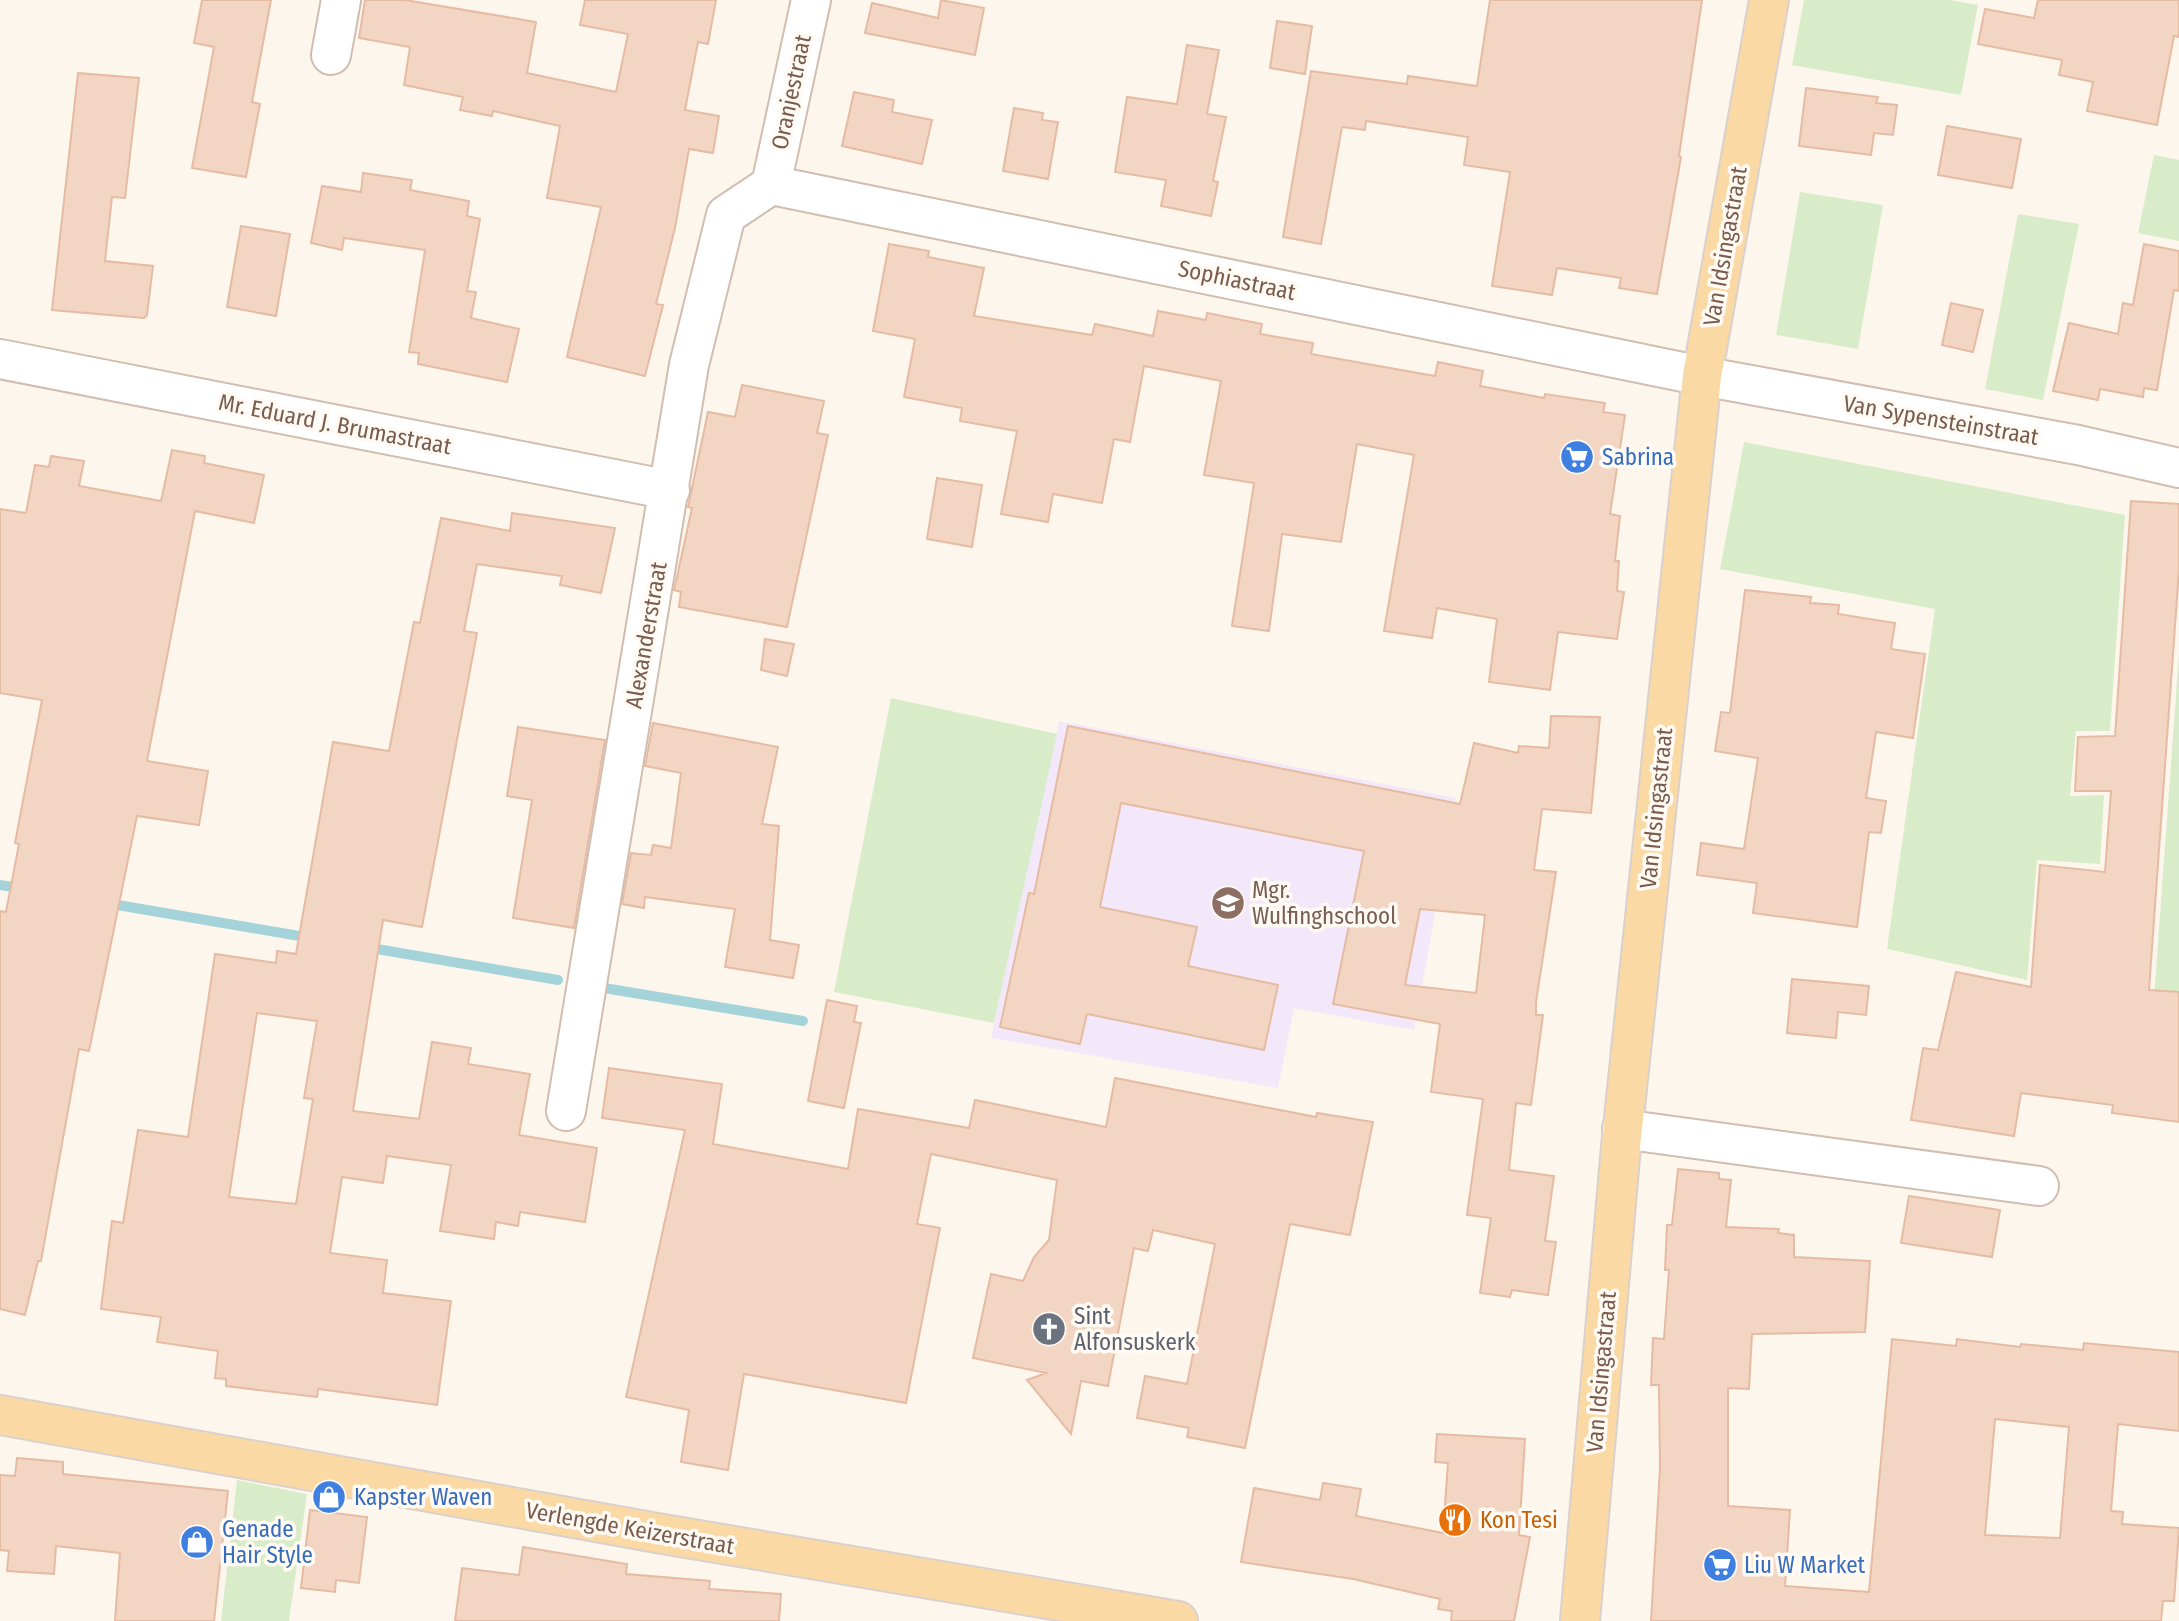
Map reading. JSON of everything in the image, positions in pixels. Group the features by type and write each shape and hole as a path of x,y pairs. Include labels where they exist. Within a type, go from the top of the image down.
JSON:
{"main road":[{"name":"Van Idsingastraat","path":"1580,1621 1622,1129 1702,376 1769,0"},
{"name":"Verlengde Keizerstraat","path":"0,1415 657,1533 1178,1621"}],"street":[{"path":"331,55 341,0"},
{"name":"Oranjestraat","path":"771,185 811,0"},
{"name":"Sophiastraat","path":"771,185 1702,376"},
{"name":"Alexanderstraat","path":"566,1111 689,365 726,215 771,185"},
{"name":"Mr. Eduard J. Brumastraat","path":"0,359 670,490"},
{"name":"Van Sypensteinstraat","path":"1702,376 2078,445 2179,468"},
{"path":"1622,1129 2039,1186"}],"shaded area":[{"name":"Mgr. Wulfinghschool","path":"1059,721 1456,798 1414,1030 1294,1008 1278,1088 991,1038"}],"green space":[{"path":"1804,0 1950,0 1978,5 1961,95 1792,65"},
{"path":"2154,155 2179,160 2179,241 2138,233"},
{"path":"1800,192 1883,205 1858,349 1776,335"},
{"path":"2018,214 2079,224 2043,400 1985,389"},
{"path":"1744,442 2125,515 2110,731 2076,731 2070,796 2104,795 2100,864 2037,860 2027,980 1887,949 1935,609 1720,569"},
{"path":"2179,654 2179,1017 2153,1011"},
{"path":"891,698 1057,734 994,1023 834,992"},
{"path":"237,1480 307,1494 289,1621 221,1621"}],"building":[{"path":"202,0 271,0 252,102 260,104 246,177 192,168 214,47 194,43"},
{"path":"365,0 405,0 536,22 527,73 616,92 628,34 580,25 585,0 716,0 708,44 698,42 685,110 719,116 713,153 689,149 675,228 656,304 663,305 645,376 567,357 601,207 547,198 560,126 493,111 492,116 460,110 463,97 404,85 410,47 359,38"},
{"path":"941,0 984,8 975,55 865,33 872,3 938,18"},
{"path":"1490,0 1702,0 1679,156 1681,157 1657,294 1619,288 1621,278 1557,268 1552,295 1492,286 1510,172 1464,165 1468,137 1366,121 1365,130 1342,127 1321,244 1283,237 1311,71 1407,84 1408,76 1477,86"},
{"path":"2038,0 2179,0 2179,37 2174,36 2157,125 2087,111 2093,82 2059,75 2062,60 1978,44 1985,9 2034,18"},
{"path":"1277,21 1312,26 1305,74 1270,68"},
{"path":"1187,45 1219,50 1207,114 1226,117 1213,181 1218,182 1211,216 1161,206 1166,180 1115,172 1127,97 1177,104"},
{"path":"78,73 139,78 125,198 112,197 105,261 153,266 147,315 144,318 52,310"},
{"path":"1806,88 1878,97 1876,103 1897,105 1893,135 1874,133 1871,155 1799,146"},
{"path":"854,92 894,100 892,112 932,120 922,164 842,146"},
{"path":"1014,108 1043,113 1042,120 1058,122 1048,179 1003,171"},
{"path":"1947,126 2021,139 2012,188 1938,175"},
{"path":"363,173 412,180 410,190 469,201 467,216 480,219 467,291 476,292 471,318 519,329 507,382 418,364 419,353 409,352 425,250 344,238 342,250 311,243 322,186 361,192"},
{"path":"241,226 290,234 276,316 227,307"},
{"path":"889,244 929,251 928,257 984,268 974,316 1092,335 1095,324 1153,336 1158,311 1206,320 1207,313 1262,324 1260,334 1313,343 1311,354 1435,376 1438,362 1483,371 1480,386 1544,398 1545,394 1605,403 1603,412 1625,415 1610,514 1620,516 1615,561 1619,561 1617,591 1624,592 1617,639 1558,632 1550,690 1489,682 1497,619 1437,608 1432,638 1384,631 1414,455 1357,444 1341,542 1282,534 1269,631 1232,626 1254,483 1204,475 1221,381 1144,366 1130,442 1114,439 1102,503 1053,494 1048,522 1001,514 1017,431 960,421 962,408 904,397 915,339 873,331"},
{"path":"2144,244 2179,251 2179,291 2174,290 2157,390 2144,388 2143,397 2100,389 2098,400 2053,391 2069,323 2118,334 2123,303 2133,305"},
{"path":"1951,303 1983,310 1973,352 1942,345"},
{"path":"742,385 824,401 817,433 828,435 787,627 679,607 681,592 674,590 692,508 688,507 708,412 735,417"},
{"path":"172,450 205,456 204,463 264,475 254,523 195,511 147,761 208,771 199,825 137,816 89,1051 79,1049 41,1261 38,1261 25,1315 0,1309 0,911 6,912 19,844 15,843 42,700 0,693 0,509 26,513 35,465 49,467 51,456 84,461 79,486 161,501"},
{"path":"937,478 982,485 972,547 927,539"},
{"path":"2131,501 2179,504 2179,570 2149,990 2179,992 2179,1122 2112,1113 2113,1105 2021,1093 2014,1136 1911,1120 1923,1048 1938,1050 1956,972 2031,987 2040,865 2105,872 2111,791 2075,791 2078,737 2115,736"},
{"path":"512,513 615,528 601,593 560,585 562,576 477,564 464,631 477,633 422,927 383,920 353,1111 419,1119 432,1042 471,1048 468,1064 530,1074 519,1135 597,1148 585,1222 520,1212 518,1226 496,1222 494,1239 440,1231 451,1165 387,1156 383,1183 342,1177 330,1253 387,1260 383,1293 451,1301 437,1405 318,1389 317,1397 226,1386 226,1379 215,1378 218,1351 157,1342 161,1317 101,1309 112,1221 123,1223 138,1130 188,1137 215,954 276,963 277,951 296,954 333,742 389,751 414,622 420,623 441,518 510,531","holes":["257,1013 317,1021 304,1098 313,1099 296,1204 229,1197"]},
{"path":"1745,590 1811,597 1810,603 1839,605 1838,614 1895,623 1891,649 1925,654 1913,738 1876,732 1866,798 1886,801 1881,833 1869,832 1857,927 1753,913 1757,883 1697,875 1701,843 1744,849 1758,758 1715,751 1721,712 1730,713"},
{"path":"765,639 794,644 787,676 761,670"},
{"path":"1551,716 1600,717 1591,813 1542,809 1534,870 1556,872 1536,1002 1536,1015 1543,1015 1531,1105 1516,1103 1509,1170 1554,1176 1545,1241 1556,1242 1548,1295 1512,1290 1510,1297 1480,1293 1491,1218 1467,1215 1483,1099 1431,1092 1440,1024 1333,1004 1364,851 1121,803 1100,907 1197,927 1188,966 1278,985 1264,1050 1087,1014 1080,1044 1000,1027 1029,893 1034,894 1068,726 1460,804 1474,743 1518,753 1519,746 1549,748","holes":["1420,909 1485,915 1476,993 1405,985"]},
{"path":"653,723 778,747 762,824 779,826 770,940 799,945 793,978 725,967 735,909 645,897 644,908 622,904 631,853 651,855 653,845 671,848 681,773 645,766"},
{"path":"518,727 605,740 574,928 513,918 532,800 507,796"},
{"path":"1792,979 1869,986 1866,1015 1838,1012 1836,1038 1787,1033"},
{"path":"827,1000 857,1006 854,1022 861,1023 844,1108 808,1101"},
{"path":"609,1068 722,1084 713,1144 848,1169 858,1109 969,1128 975,1100 1106,1127 1115,1078 1316,1117 1317,1113 1373,1122 1350,1235 1290,1224 1245,1448 1187,1437 1189,1428 1137,1418 1145,1376 1187,1384 1215,1244 1153,1230 1148,1251 1134,1248 1108,1386 1081,1381 1071,1434 1027,1380 1046,1373 973,1358 991,1274 1023,1281 1034,1257 1049,1240 1057,1180 931,1154 917,1224 940,1228 906,1403 744,1374 728,1470 681,1462 689,1410 626,1397 685,1130 602,1118"},
{"path":"1678,1169 1719,1173 1719,1179 1731,1180 1726,1227 1779,1229 1778,1233 1794,1235 1794,1257 1870,1261 1865,1332 1752,1334 1749,1389 1728,1388 1728,1506 1790,1510 1785,1586 1869,1592 1892,1339 1956,1346 1957,1339 2020,1347 2021,1344 2083,1350 2084,1343 2179,1352 2179,1431 2118,1424 2111,1511 2123,1512 2122,1524 2179,1528 2174,1601 2163,1601 2161,1621 1651,1621 1660,1468 1659,1385 1651,1385 1653,1338 1664,1339 1669,1270 1665,1270 1667,1225 1672,1225","holes":["1995,1419 2069,1427 2060,1538 1985,1535"]},
{"path":"1909,1196 2000,1210 1992,1257 1901,1243"},
{"path":"1437,1434 1525,1439 1519,1535 1530,1537 1514,1621 1451,1621 1452,1611 1438,1609 1440,1599 1353,1579 1241,1562 1254,1488 1320,1500 1323,1483 1361,1489 1356,1516 1443,1533 1448,1463 1435,1462"},
{"path":"17,1458 63,1462 63,1474 228,1491 214,1621 115,1621 120,1553 56,1546 54,1574 7,1571 9,1551 0,1550 0,1475 15,1476"},
{"path":"310,1510 367,1517 359,1583 336,1580 335,1592 301,1588"},
{"path":"523,1547 627,1564 626,1574 710,1581 709,1589 781,1594 779,1621 455,1621 462,1568 519,1575"}],"waterway":[{"path":"0,885 25,889"},
{"path":"106,903 311,938"},
{"path":"365,947 558,980"},
{"path":"604,988 803,1021"}],"place":[{"name":"Sabrina","path":"1577,457"},
{"name":"Mgr. Wulfinghschool","path":"1228,903"},
{"name":"Sint Alfonsuskerk","path":"1049,1329"},
{"name":"Kapster Waven","path":"329,1497"},
{"name":"Kon Tesi","path":"1455,1520"},
{"name":"Genade Hair Style","path":"197,1542"},
{"name":"Liu W Market","path":"1720,1565"}]}
